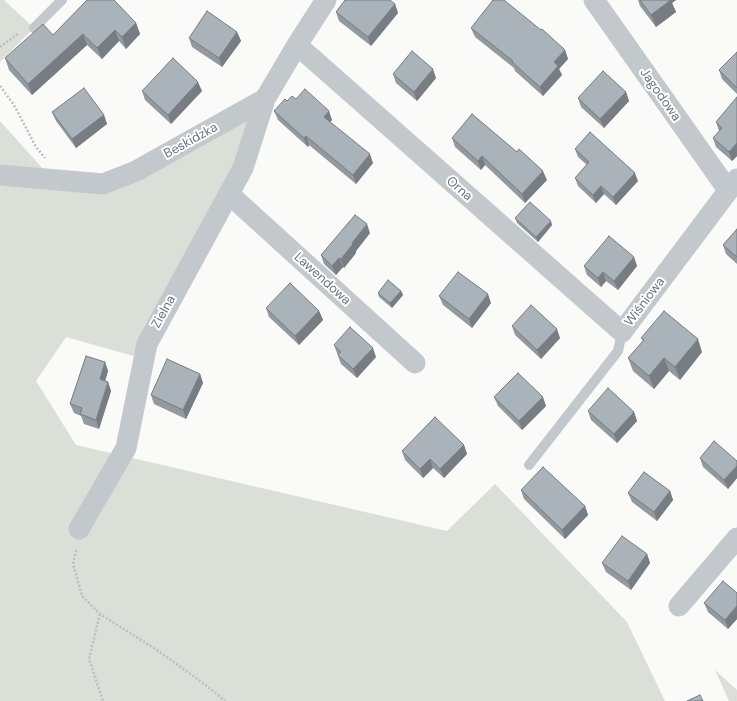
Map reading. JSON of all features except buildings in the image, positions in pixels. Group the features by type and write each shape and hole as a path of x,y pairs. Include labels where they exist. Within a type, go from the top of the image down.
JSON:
{"street":[{"path":"266,99 297,45 326,0"},
{"name":"Jagodowa","path":"594,0 732,185"},
{"name":"Orna","path":"297,45 622,332"},
{"name":"Beskidzka","path":"0,175 103,184 136,171 266,99"},
{"name":"Zielna","path":"79,529 126,448 147,344 243,168 266,99"},
{"name":"Wiśniowa","path":"622,332 732,185"},
{"name":"Lawendowa","path":"229,194 415,363"},
{"path":"679,606 737,538"}],"lane":[{"path":"34,28 62,0"},
{"name":"Wiśniowa","path":"529,465 618,351 622,332"}],"path":[{"path":"0,47 23,31 34,28"},
{"path":"0,86 14,105 36,147 67,181"},
{"path":"79,529 73,564 82,596 100,614 157,650 225,701"},
{"path":"100,614 89,659 103,701"}],"shaded area":[{"path":"0,0 4,0 34,28 0,62"},
{"path":"265,99 144,359 66,337 36,381 76,445 447,531 495,484 627,622 665,701 0,701 0,121 53,180 103,184"},
{"path":"715,670 737,690 737,701 729,701"}]}
